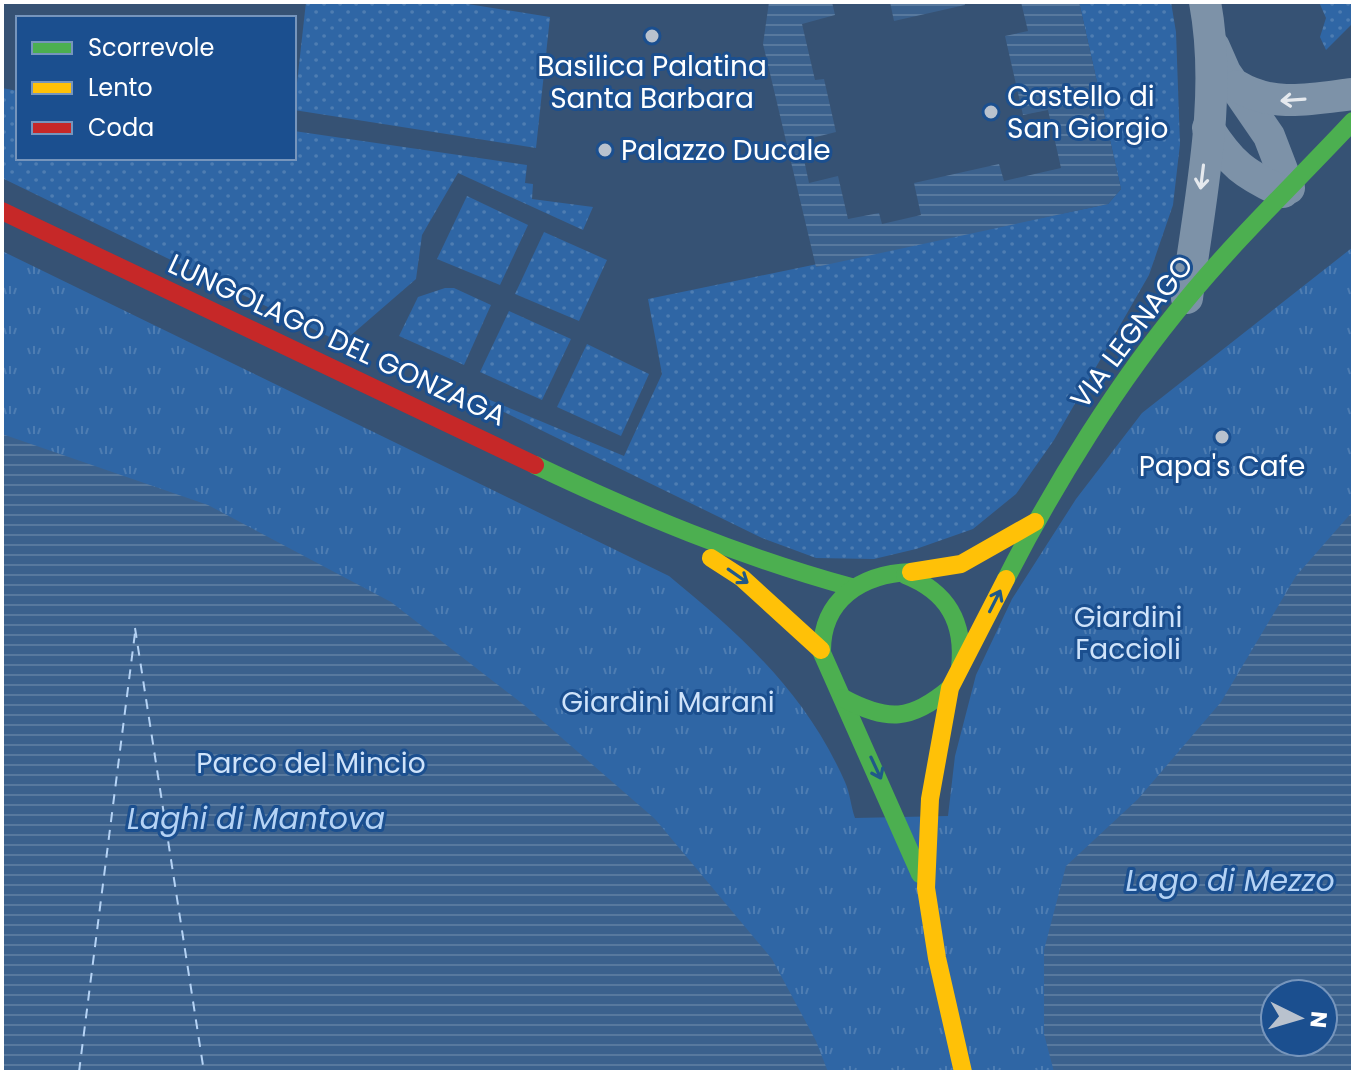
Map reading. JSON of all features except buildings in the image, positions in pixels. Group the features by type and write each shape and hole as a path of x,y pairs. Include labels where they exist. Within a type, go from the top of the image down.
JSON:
{"main road":[{"name":"VIA LEGNAGO","path":"963,1072 937,958 926,888 930,799 950,688 1035,522 1140,360 1187,298 1353,121"},
{"name":"LUNGOLAGO DEL GONZAGA","path":"2,211 648,519 781,568 851,587"},
{"name":"LUNGOLAGO DEL GONZAGA","path":"648,519 742,578 821,650"},
{"name":"VIA LEGNAGO","path":"851,587 880,575 905,575 950,568 976,558 1035,522"},
{"name":"VIA LEGNAGO","path":"905,575 922,581 944,596 954,609 964,646 959,670"},
{"path":"821,650 824,625 834,604 851,587"},
{"name":"VIA LEGNAGO","path":"821,650 825,669 843,698 926,888"},
{"path":"843,698 869,713 893,717 931,705 950,688"}],"street":[{"path":"1205,2 1213,44 1225,72 1269,136 1286,190"},
{"path":"1187,298 1208,128 1213,44"},
{"path":"1237,86 1256,98 1282,101 1353,94"},
{"path":"1208,128 1227,158 1247,175 1286,190"}],"green space":[{"path":"306,2 455,2 550,17 536,148 296,110"},
{"path":"1079,2 1171,2 1176,32 1180,144 1173,205 1149,275 1054,440 1016,494 973,529 916,549 874,559 816,558 762,538 465,393 483,397 624,456 662,374 648,299 1108,204 1121,189"},
{"path":"1319,2 1353,2 1353,23 1326,50 1320,37 1326,18"},
{"path":"2,88 16,91 16,160 296,160 296,131 527,165 525,183 533,184 532,199 593,207 583,230 458,173 422,235 416,279 342,343 2,178"},
{"path":"467,196 528,225 500,285 437,259"},
{"path":"544,232 607,260 579,321 515,294"},
{"name":"Parco del Mincio","path":"1353,247 1353,1072 2,1072 2,251 669,576 747,644 791,693 829,750 847,786 855,818 948,816 955,756 976,675 1012,599 1076,499 1142,413"},
{"path":"454,288 491,305 464,365 399,336 418,297"},
{"path":"509,311 571,339 542,400 480,372"},
{"path":"587,344 649,374 621,436 557,407"}],"water":[{"path":"769,2 832,2 835,15 802,24 815,80 824,79 836,132 800,141 809,183 838,176 848,219 879,213 882,224 921,215 914,183 999,164 1004,181 1061,168 1048,110 1023,115 1005,36 1028,31 1021,2 1079,2 1121,189 1108,204 816,267 763,44"},
{"path":"890,2 964,2 965,5 894,21"},
{"name":"Laghi di Mantova","path":"2,434 208,505 391,602 524,705 655,819 772,959 816,1041 828,1072 2,1072"},
{"name":"Lago di Mezzo","path":"1353,511 1353,1072 1054,1072 1044,1034 1044,950 1066,866 1138,799 1221,702 1296,576"}],"ferry route":[{"path":"135,628 204,1072"},
{"path":"79,1072 135,633"}],"traffic: fast":[{"path":"1006,579 1089,434 1162,330 1227,253 1353,121"},
{"path":"535,465 690,533 851,587"},
{"path":"911,572 876,578 848,593 829,618 822,653 920,874"},
{"path":"905,575 932,590 950,611 960,636 960,668"},
{"path":"843,698 873,711 899,714 923,707 950,688"}],"traffic: slow":[{"path":"911,572 961,564 1035,522"},
{"path":"711,558 742,578 821,650"},
{"path":"963,1072 937,958 926,888 930,799 950,688 1006,579"}],"traffic: jam":[{"path":"2,211 535,465"}],"place":[{"name":"Basilica Palatina Santa Barbara","path":"652,36"},
{"name":"Castello di San Giorgio","path":"991,112"},
{"name":"Palazzo Ducale","path":"605,150"},
{"name":"Papa's Cafe","path":"1222,437"}],"park label":[{"name":"Giardini Faccioli","path":"1128,633"},
{"name":"Giardini Marani","path":"668,702"}]}
